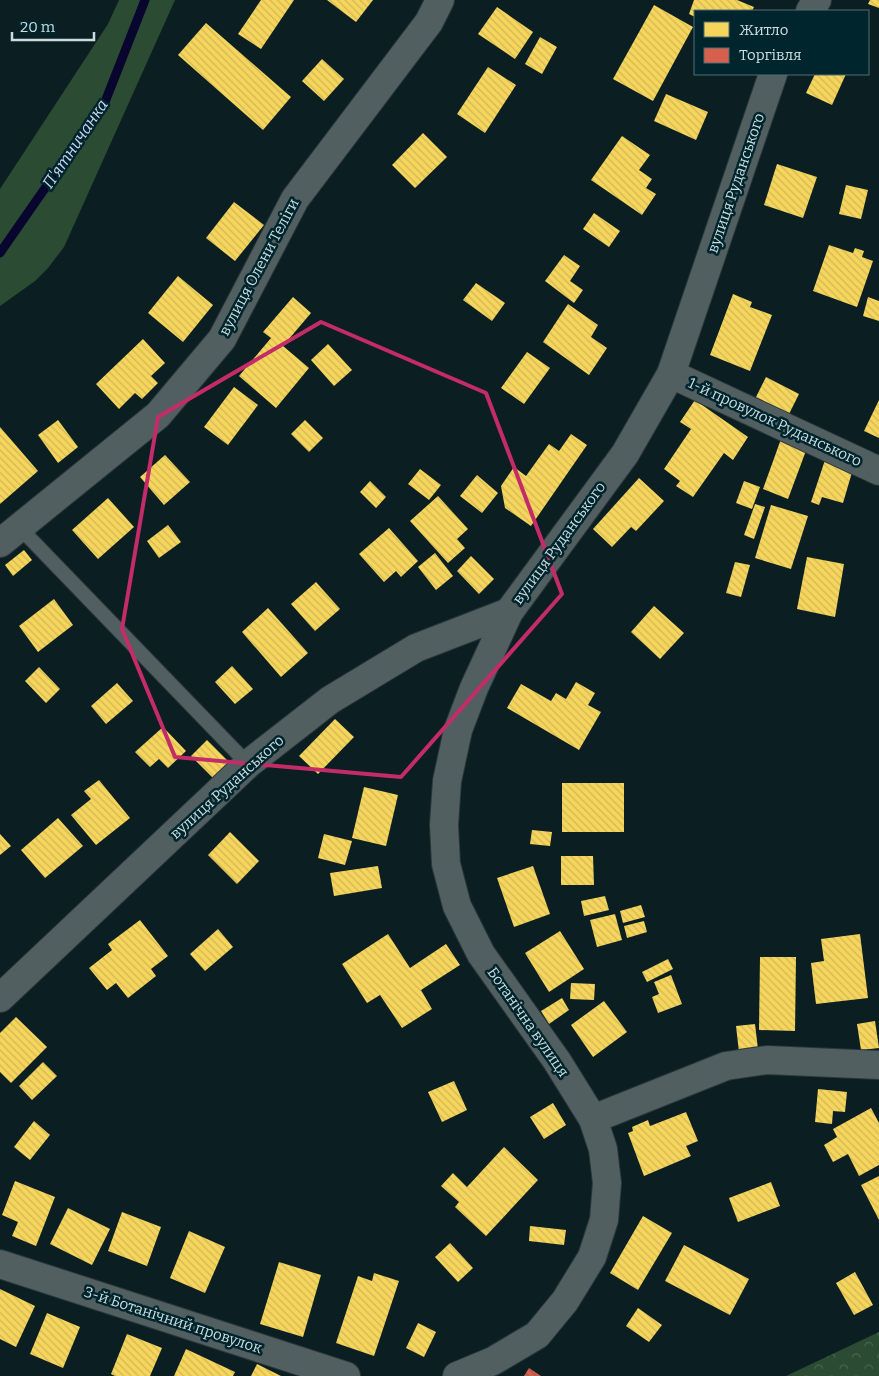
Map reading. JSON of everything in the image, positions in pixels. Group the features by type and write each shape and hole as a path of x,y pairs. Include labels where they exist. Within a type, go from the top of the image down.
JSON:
{"street":[{"name":"вулиця Олени Теліги","path":"10,536 158,415 222,339 295,199 428,22 440,0"},
{"name":"вулиця Руданського","path":"0,998 248,764 330,700 416,648 509,612 625,454 671,374 773,75"},
{"name":"1-й провулок Руданського","path":"671,374 879,471"},
{"name":"Ботанічна вулиця","path":"457,1376 493,1361 537,1335 565,1302 592,1256 604,1220 607,1183 603,1149 593,1119 557,1062 481,954 457,906 446,864 444,825 448,781 458,730 474,688 509,612"},
{"path":"593,1119 726,1066 767,1060 877,1069"},
{"name":"3-й Ботанічний провулок","path":"0,1264 346,1376"}],"lane":[{"path":"10,536 248,764"}],"highlighted area":[{"path":"321,322 486,393 562,594 401,777 175,757 122,629 158,417"}],"green space":[{"path":"119,0 175,0 64,247 35,281 0,306 0,189 108,24"},
{"path":"879,1332 879,1376 786,1376"}],"building: Житло":[{"path":"261,0 294,0 261,49 238,34"},
{"path":"327,0 373,0 356,22"},
{"path":"694,0 737,0 754,7 752,10 694,10 694,16 689,14"},
{"path":"870,0 879,0 879,8 868,4"},
{"path":"654,5 693,27 653,101 613,79"},
{"path":"497,7 533,32 515,59 478,34"},
{"path":"206,23 291,97 263,130 178,55"},
{"path":"540,37 557,47 542,74 525,64"},
{"path":"322,59 344,79 324,101 302,81"},
{"path":"488,67 516,85 485,133 457,114"},
{"path":"815,75 846,75 832,105 806,93"},
{"path":"666,94 708,112 696,140 654,121"},
{"path":"423,133 447,157 415,188 392,165"},
{"path":"622,136 650,155 639,170 652,179 646,188 656,194 642,215 591,180"},
{"path":"777,164 817,177 803,218 764,205"},
{"path":"846,185 868,190 861,219 839,214"},
{"path":"234,202 264,225 235,261 206,238"},
{"path":"594,213 620,231 609,247 583,229"},
{"path":"829,245 853,253 855,248 864,251 862,257 873,261 857,307 813,291"},
{"path":"564,255 580,266 570,281 583,290 574,303 545,281"},
{"path":"178,276 213,305 183,342 148,313"},
{"path":"476,283 505,303 492,321 463,300"},
{"path":"733,294 752,302 750,307 772,315 750,371 710,355"},
{"path":"293,297 311,313 283,346 309,368 276,408 239,376 271,338 263,332"},
{"path":"868,297 879,301 879,321 863,316"},
{"path":"568,304 598,325 591,337 607,348 589,375 543,342"},
{"path":"143,339 165,363 151,376 158,383 142,399 135,393 119,409 96,384"},
{"path":"328,344 352,370 334,386 311,360"},
{"path":"527,352 550,368 524,404 501,388"},
{"path":"766,377 799,394 788,416 755,399"},
{"path":"234,387 258,405 228,445 204,427"},
{"path":"695,400 748,437 733,460 724,453 693,497 676,486 680,481 664,469 691,429 680,422"},
{"path":"879,400 879,438 864,431"},
{"path":"58,420 78,447 58,463 38,435"},
{"path":"305,420 323,438 309,452 291,434"},
{"path":"0,427 38,471 0,504"},
{"path":"571,434 587,445 531,526 505,508 501,486 514,467 526,476 549,444 559,451"},
{"path":"781,439 807,448 788,499 763,489"},
{"path":"165,455 190,482 164,505 140,477"},
{"path":"825,460 853,469 843,503 822,497 819,505 811,502"},
{"path":"420,469 441,485 429,500 408,484"},
{"path":"477,475 498,493 482,513 460,496"},
{"path":"639,478 664,501 636,531 631,527 612,547 593,529"},
{"path":"370,481 386,497 376,508 360,492"},
{"path":"744,481 760,487 752,509 736,503"},
{"path":"438,496 468,529 457,539 465,548 448,563 410,521"},
{"path":"108,498 134,527 98,559 72,530"},
{"path":"755,504 765,507 754,539 744,535"},
{"path":"771,505 808,516 791,569 755,558"},
{"path":"168,525 181,542 159,558 147,541"},
{"path":"389,528 418,561 401,577 396,571 384,582 359,554"},
{"path":"24,550 32,560 13,576 5,565"},
{"path":"435,553 453,576 436,590 418,567"},
{"path":"471,556 494,579 479,594 457,571"},
{"path":"807,557 844,564 835,617 797,609"},
{"path":"735,562 750,565 741,597 726,593"},
{"path":"316,582 340,609 315,631 291,604"},
{"path":"54,599 73,625 38,652 19,626"},
{"path":"654,606 684,633 660,659 631,632"},
{"path":"268,608 308,653 281,677 242,632"},
{"path":"232,666 253,689 235,704 215,682"},
{"path":"39,667 60,689 46,703 25,681"},
{"path":"576,682 595,693 588,705 601,712 579,750 507,708 521,684 551,701 556,693 566,699"},
{"path":"117,683 133,701 106,724 91,706"},
{"path":"335,719 354,737 318,774 299,756"},
{"path":"163,727 186,751 168,768 159,759 150,767 135,752"},
{"path":"207,740 232,765 216,781 191,756"},
{"path":"99,780 130,818 96,845 71,815 91,799 84,791"},
{"path":"562,783 624,783 624,832 562,832"},
{"path":"364,787 398,795 386,846 352,838"},
{"path":"58,818 83,846 45,878 21,850"},
{"path":"532,830 552,832 550,846 530,844"},
{"path":"230,832 259,861 237,884 208,855"},
{"path":"0,834 11,846 0,855"},
{"path":"324,834 352,841 345,865 318,858"},
{"path":"561,856 593,856 594,885 561,885"},
{"path":"378,866 382,888 334,896 330,873"},
{"path":"533,866 550,914 514,927 497,878"},
{"path":"605,896 609,910 584,916 581,901"},
{"path":"641,905 645,917 623,923 620,911"},
{"path":"615,914 622,940 597,947 590,920"},
{"path":"140,920 168,956 151,969 156,976 128,998 116,983 107,990 89,968 112,950 108,944"},
{"path":"644,921 647,932 627,938 624,926"},
{"path":"218,929 233,947 205,971 190,954"},
{"path":"560,931 584,969 549,992 525,953"},
{"path":"388,934 410,968 446,944 460,965 421,990 432,1009 402,1028 380,995 367,1003 342,964"},
{"path":"860,934 868,998 816,1004 811,963 824,961 821,939"},
{"path":"760,957 796,957 795,1031 759,1030"},
{"path":"668,959 673,969 647,982 642,972"},
{"path":"671,975 682,1004 658,1013 652,997 659,994 654,982"},
{"path":"571,983 595,984 594,1000 570,999"},
{"path":"562,998 569,1010 549,1024 541,1011"},
{"path":"604,1001 627,1032 593,1057 571,1025"},
{"path":"16,1017 47,1047 11,1083 0,1072 0,1033"},
{"path":"875,1021 879,1048 861,1050 857,1024"},
{"path":"755,1024 758,1049 739,1052 736,1026"},
{"path":"43,1062 57,1076 32,1100 19,1086"},
{"path":"454,1081 467,1110 442,1122 428,1092"},
{"path":"818,1089 847,1092 845,1112 833,1111 832,1124 815,1122"},
{"path":"553,1103 566,1125 544,1139 530,1117"},
{"path":"871,1108 879,1123 879,1165 859,1176 848,1154 833,1162 824,1145 837,1137 833,1129"},
{"path":"686,1112 698,1141 686,1146 691,1156 644,1176 628,1133 633,1131 632,1127 648,1120 650,1126"},
{"path":"34,1121 50,1135 30,1160 14,1147"},
{"path":"504,1147 538,1180 486,1236 455,1207 459,1202 441,1186 453,1173 467,1187"},
{"path":"879,1176 879,1220 861,1185"},
{"path":"15,1181 55,1197 36,1246 12,1236 18,1222 2,1215"},
{"path":"771,1182 780,1206 738,1222 729,1198"},
{"path":"68,1208 110,1229 92,1265 50,1244"},
{"path":"122,1212 161,1227 147,1266 108,1251"},
{"path":"643,1216 672,1233 638,1290 610,1273"},
{"path":"530,1226 566,1230 564,1245 529,1241"},
{"path":"189,1231 225,1247 205,1293 170,1278"},
{"path":"450,1243 473,1268 458,1282 435,1257"},
{"path":"684,1245 749,1279 730,1315 665,1281"},
{"path":"279,1262 321,1275 303,1337 260,1324"},
{"path":"855,1272 873,1305 854,1315 836,1283"},
{"path":"374,1273 399,1281 374,1356 336,1343 358,1276 372,1281"},
{"path":"0,1289 35,1306 16,1347 0,1339"},
{"path":"638,1308 662,1325 649,1342 626,1326"},
{"path":"47,1313 80,1327 63,1368 30,1354"},
{"path":"418,1323 436,1332 424,1357 406,1348"},
{"path":"127,1334 162,1348 150,1376 115,1376 111,1374"},
{"path":"186,1349 235,1372 233,1376 174,1376"},
{"path":"257,1364 281,1376 251,1376"}],"building: Торгівля":[{"path":"529,1368 541,1376 524,1376"}],"waterway":[{"name":"П'ятничанка","path":"0,253 105,102 145,0"}]}
